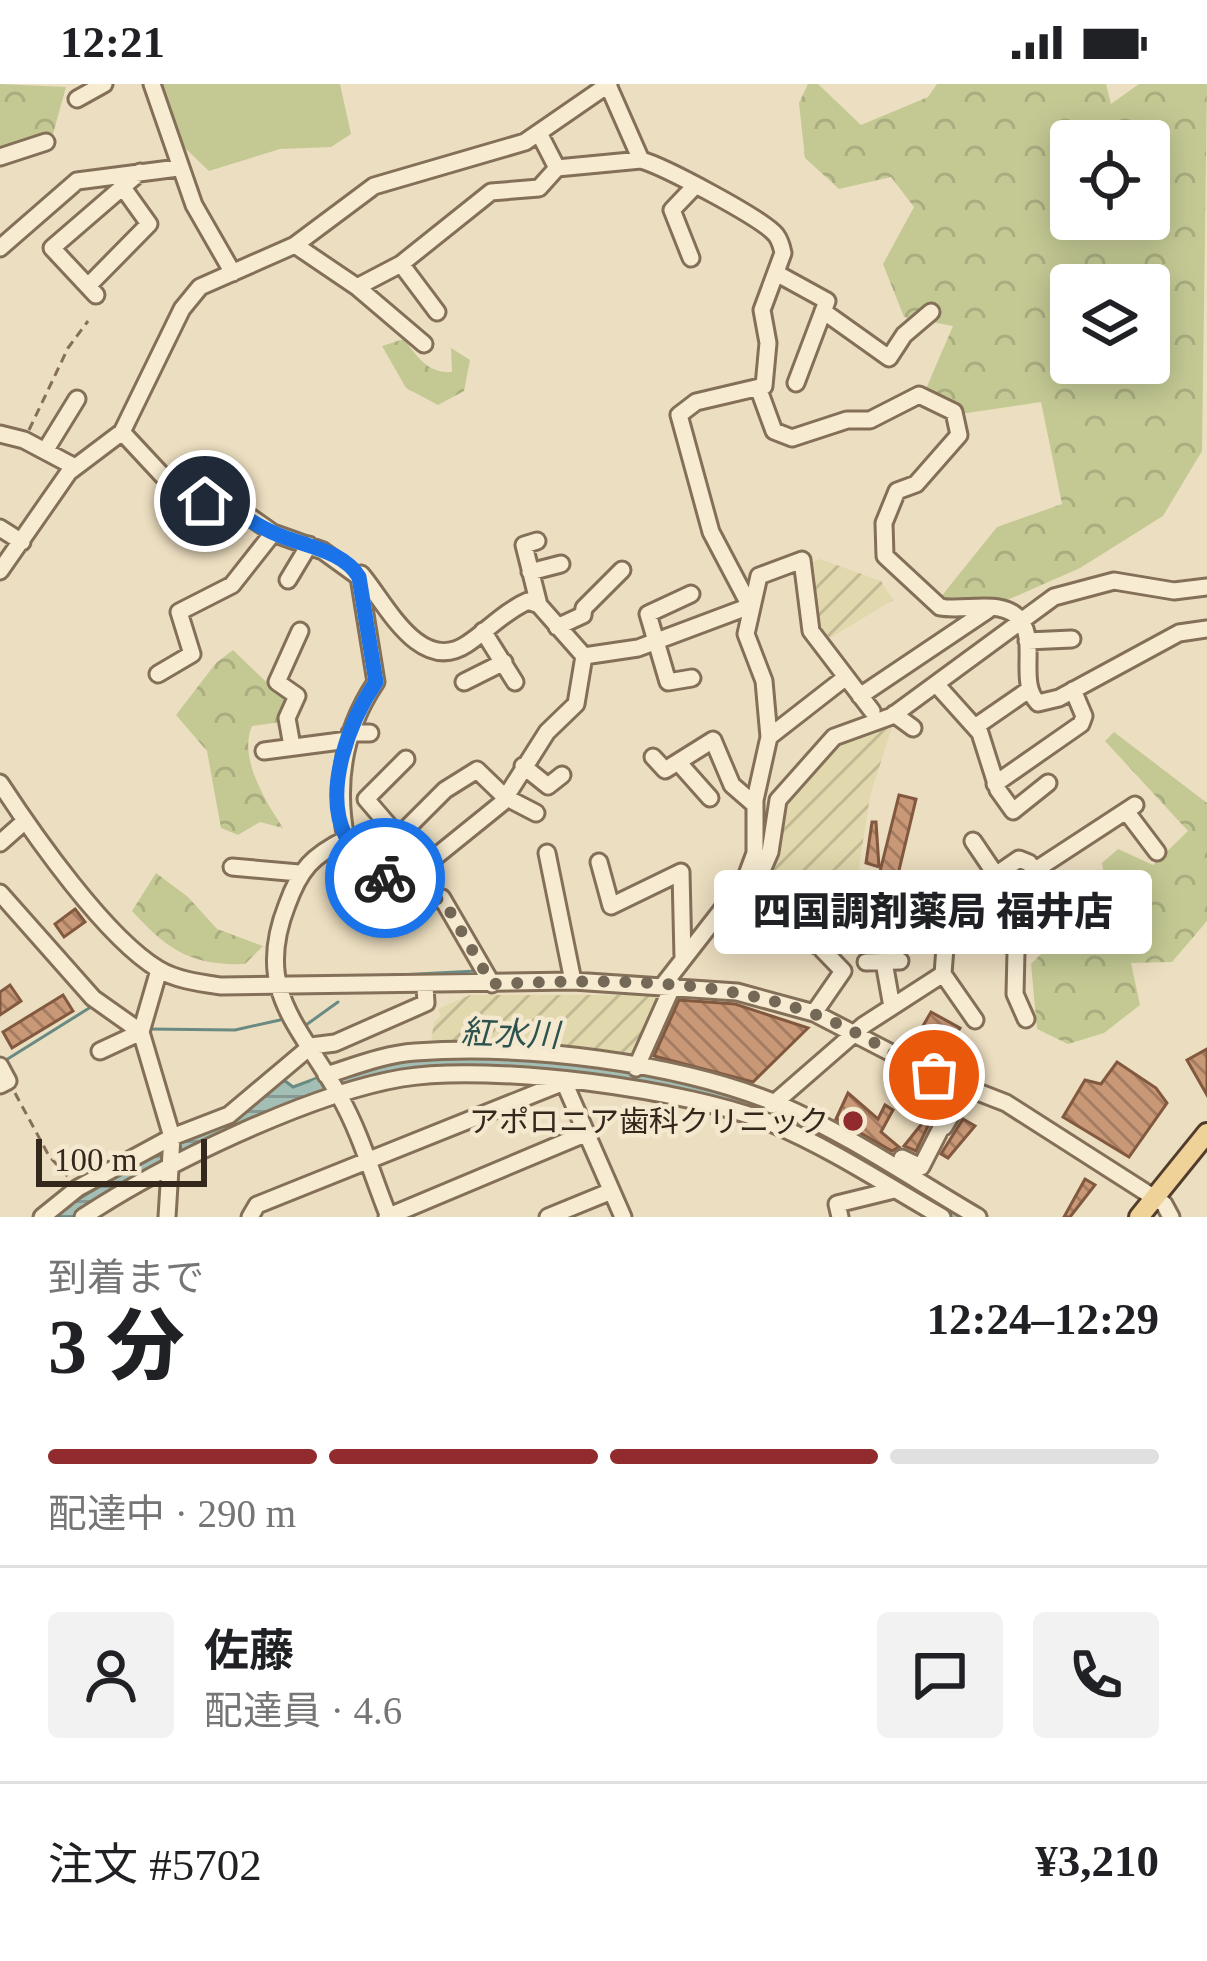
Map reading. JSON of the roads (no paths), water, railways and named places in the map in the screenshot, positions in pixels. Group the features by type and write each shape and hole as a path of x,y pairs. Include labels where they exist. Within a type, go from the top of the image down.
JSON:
{"main road":[{"path":"1138,1217 1207,1133"}],"street":[{"path":"77,99 104,84"},
{"path":"152,84 164,106 178,168 233,272"},
{"path":"0,571 75,467 122,432 182,309 200,287 295,245 374,186 525,142 608,84 641,160"},
{"path":"539,133 557,168"},
{"path":"0,157 46,142"},
{"path":"357,287 401,264 491,192 539,188 557,168 641,160 682,175 693,188 777,236 783,253 762,310 768,343 765,382 759,390"},
{"path":"0,248 77,181 178,168"},
{"path":"124,189 149,224 92,290 52,248 140,172"},
{"path":"691,258 672,211 693,188"},
{"path":"0,217 16,231"},
{"path":"295,245 357,287 424,344"},
{"path":"401,264 436,312"},
{"path":"776,273 827,301 796,383"},
{"path":"824,311 890,358 904,335 931,312"},
{"path":"750,606 711,532 680,415 696,402 730,390 759,390"},
{"path":"759,390 774,430 792,438 847,420 870,420 919,395 954,412 959,435 916,484 898,491 884,523 885,556 935,604 1006,608 1025,633 1030,689 1038,703 1073,690 1179,633 1207,629"},
{"path":"45,451 77,399"},
{"path":"122,432 167,479 205,501 236,508 273,533 355,569 389,619 432,649 464,647 523,603 539,604"},
{"path":"0,434 24,440 75,467"},
{"path":"0,528 22,542"},
{"path":"158,674 192,654 179,613 232,585 273,533"},
{"path":"537,541 524,545 539,604 584,656"},
{"path":"288,580 309,545"},
{"path":"636,1068 683,958 745,880 758,836 755,806 770,737 764,681 747,643 759,576 802,560 811,631 872,712"},
{"path":"530,572 561,563"},
{"path":"355,569 376,682 355,713 349,736 338,803 346,839 386,879 403,884 416,904 442,898 492,984"},
{"path":"557,627 583,615 598,585 622,571"},
{"path":"814,1013 843,971 757,883 770,852 773,811 834,737 894,714 1025,633 1054,597 1114,580 1174,591 1207,587"},
{"path":"691,594 648,614 659,639 663,684 692,678"},
{"path":"584,656 624,652 750,606"},
{"path":"860,696 990,608"},
{"path":"483,631 514,682"},
{"path":"292,746 287,718 297,697 277,682 300,632"},
{"path":"1025,633 1072,639"},
{"path":"403,884 505,797 547,731 576,704 584,656"},
{"path":"464,682 504,662"},
{"path":"770,737 846,677"},
{"path":"936,684 975,727 995,784 1013,811 1048,783"},
{"path":"975,727 1030,689"},
{"path":"995,784 1082,724 1084,716 1073,690"},
{"path":"894,714 913,728"},
{"path":"264,751 370,733"},
{"path":"653,757 665,770 712,740 732,785 755,806"},
{"path":"366,856 389,868 409,849 366,799 406,759"},
{"path":"678,762 710,798"},
{"path":"524,766 548,786 562,775"},
{"path":"399,836 445,790 477,770 505,797 536,813"},
{"path":"0,783 25,821 134,950 159,970 221,986 573,981 737,992 814,1013 934,1075 1006,1103 1154,1198 1171,1217"},
{"path":"1034,871 1131,808 1157,852"},
{"path":"0,843 25,821"},
{"path":"346,839 317,854 299,873 272,947 278,986 291,1020 338,1095 388,1217 587,1133"},
{"path":"973,842 996,875"},
{"path":"547,853 573,981"},
{"path":"948,908 1019,860 1034,871 1070,923"},
{"path":"599,862 611,906 681,872 683,958"},
{"path":"232,867 299,873"},
{"path":"924,889 933,887 948,908 943,974 975,1020"},
{"path":"975,890 1016,952 1015,994 1026,1019"},
{"path":"0,893 93,998 141,1032"},
{"path":"818,946 843,929 846,908"},
{"path":"866,962 892,961 892,1007"},
{"path":"159,970 141,1032 172,1139 167,1217"},
{"path":"769,1112 855,1033 943,974"},
{"path":"42,1217 78,1189 229,1115 310,1046 335,1043 426,1003 425,986"},
{"path":"100,1051 141,1032"},
{"path":"326,1076 417,1052 544,1055 722,1084 942,1217"},
{"path":"83,1217 173,1164 338,1095 412,1077 564,1082 769,1112 978,1217"},
{"path":"564,1082 623,1217"},
{"path":"250,1217 257,1205 564,1082"},
{"path":"902,1158 921,1167 960,1100"},
{"path":"834,1209 894,1190"},
{"path":"548,1217 609,1192"}],"water":[{"path":"280,1077 293,1087 317,1078 326,1091 78,1217 49,1217"}],"waterway":[{"path":"347,722 355,703"},
{"path":"836,728 867,717"},
{"path":"334,781 337,825"},
{"path":"766,834 770,802"},
{"path":"377,976 477,971"},
{"path":"306,1025 338,1002"},
{"path":"6,1060 94,1005"},
{"path":"147,1029 235,1030 280,1020"},
{"path":"283,1079 309,1059"},
{"name":"紅水川","path":"317,1090 386,1066 472,1060 582,1069 691,1088 738,1100 798,1124 957,1217"}],"place":[{"name":"四国調剤薬局 福井店","path":"934,1075"},
{"name":"アポロニア歯科クリニック","path":"853,1121"}]}
